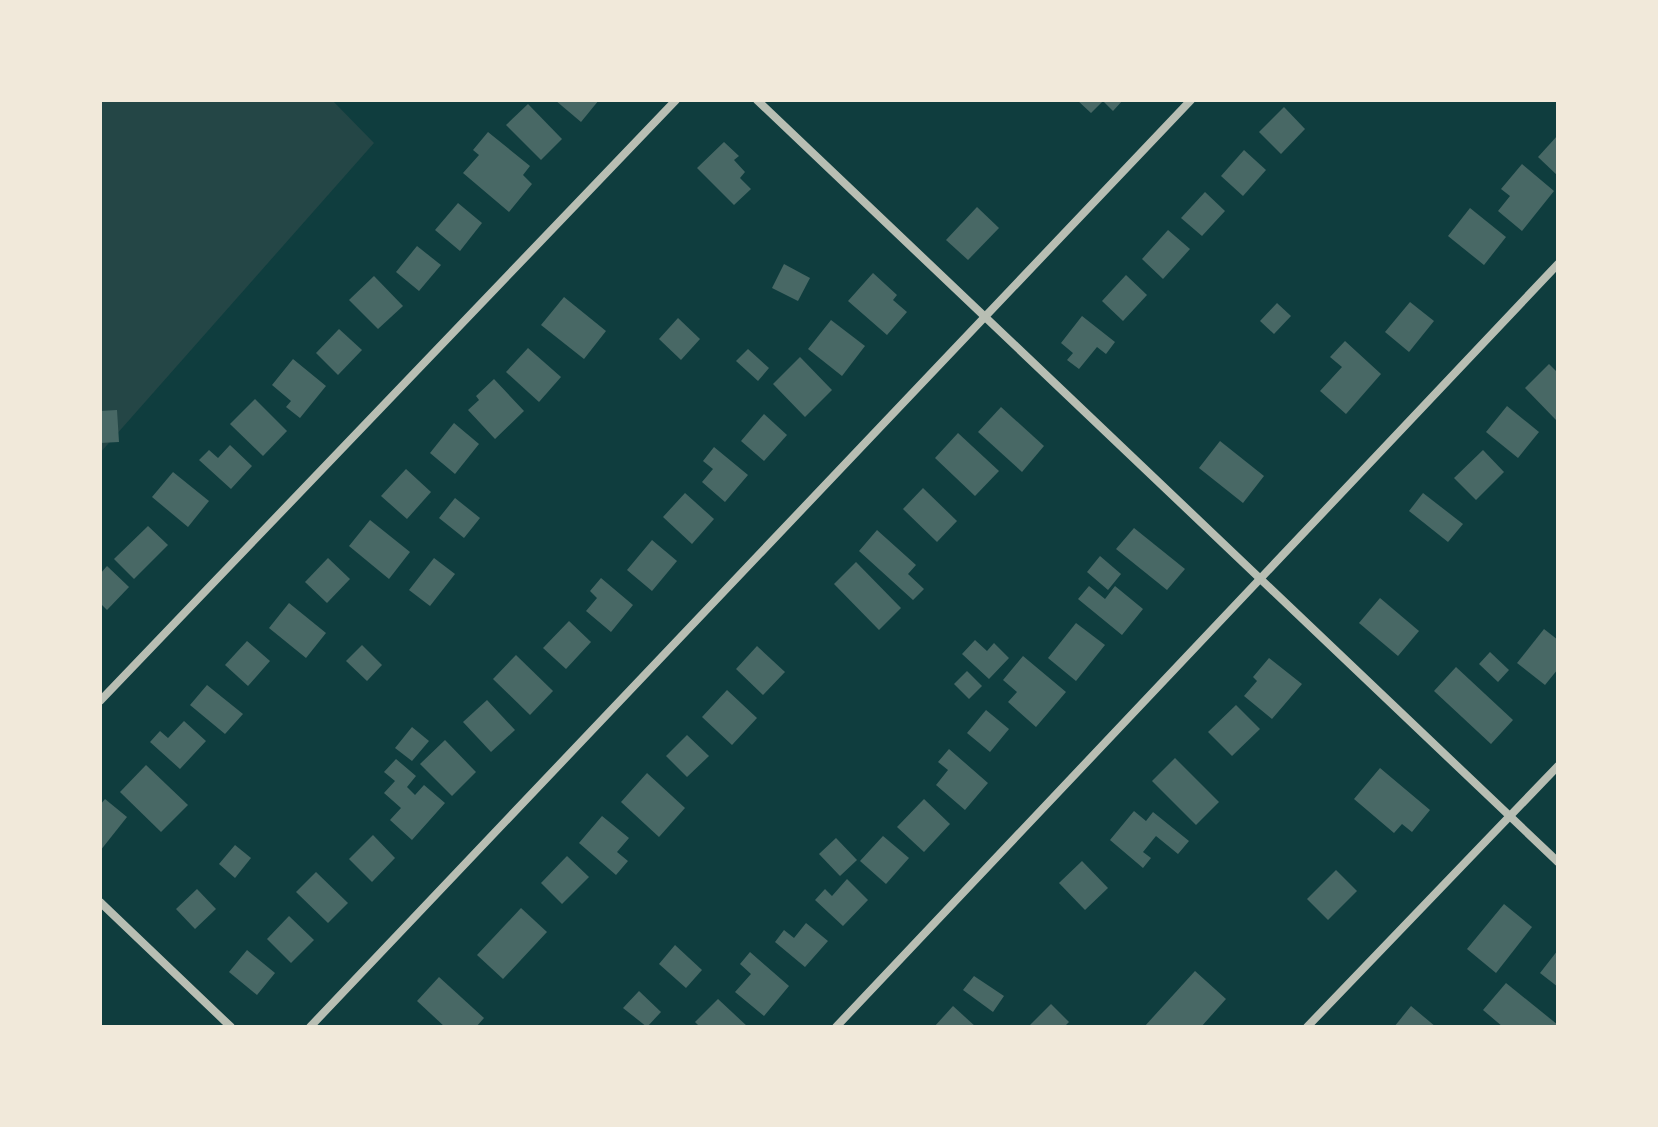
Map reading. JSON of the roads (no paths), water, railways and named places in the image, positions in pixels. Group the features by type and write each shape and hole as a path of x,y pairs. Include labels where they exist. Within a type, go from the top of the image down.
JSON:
{"street":[{"path":"100,701 676,100"},
{"path":"757,100 1558,862"},
{"path":"310,1027 1191,100"},
{"path":"836,1027 1558,264"},
{"path":"1307,1027 1558,766"},
{"path":"100,902 231,1027"}]}
